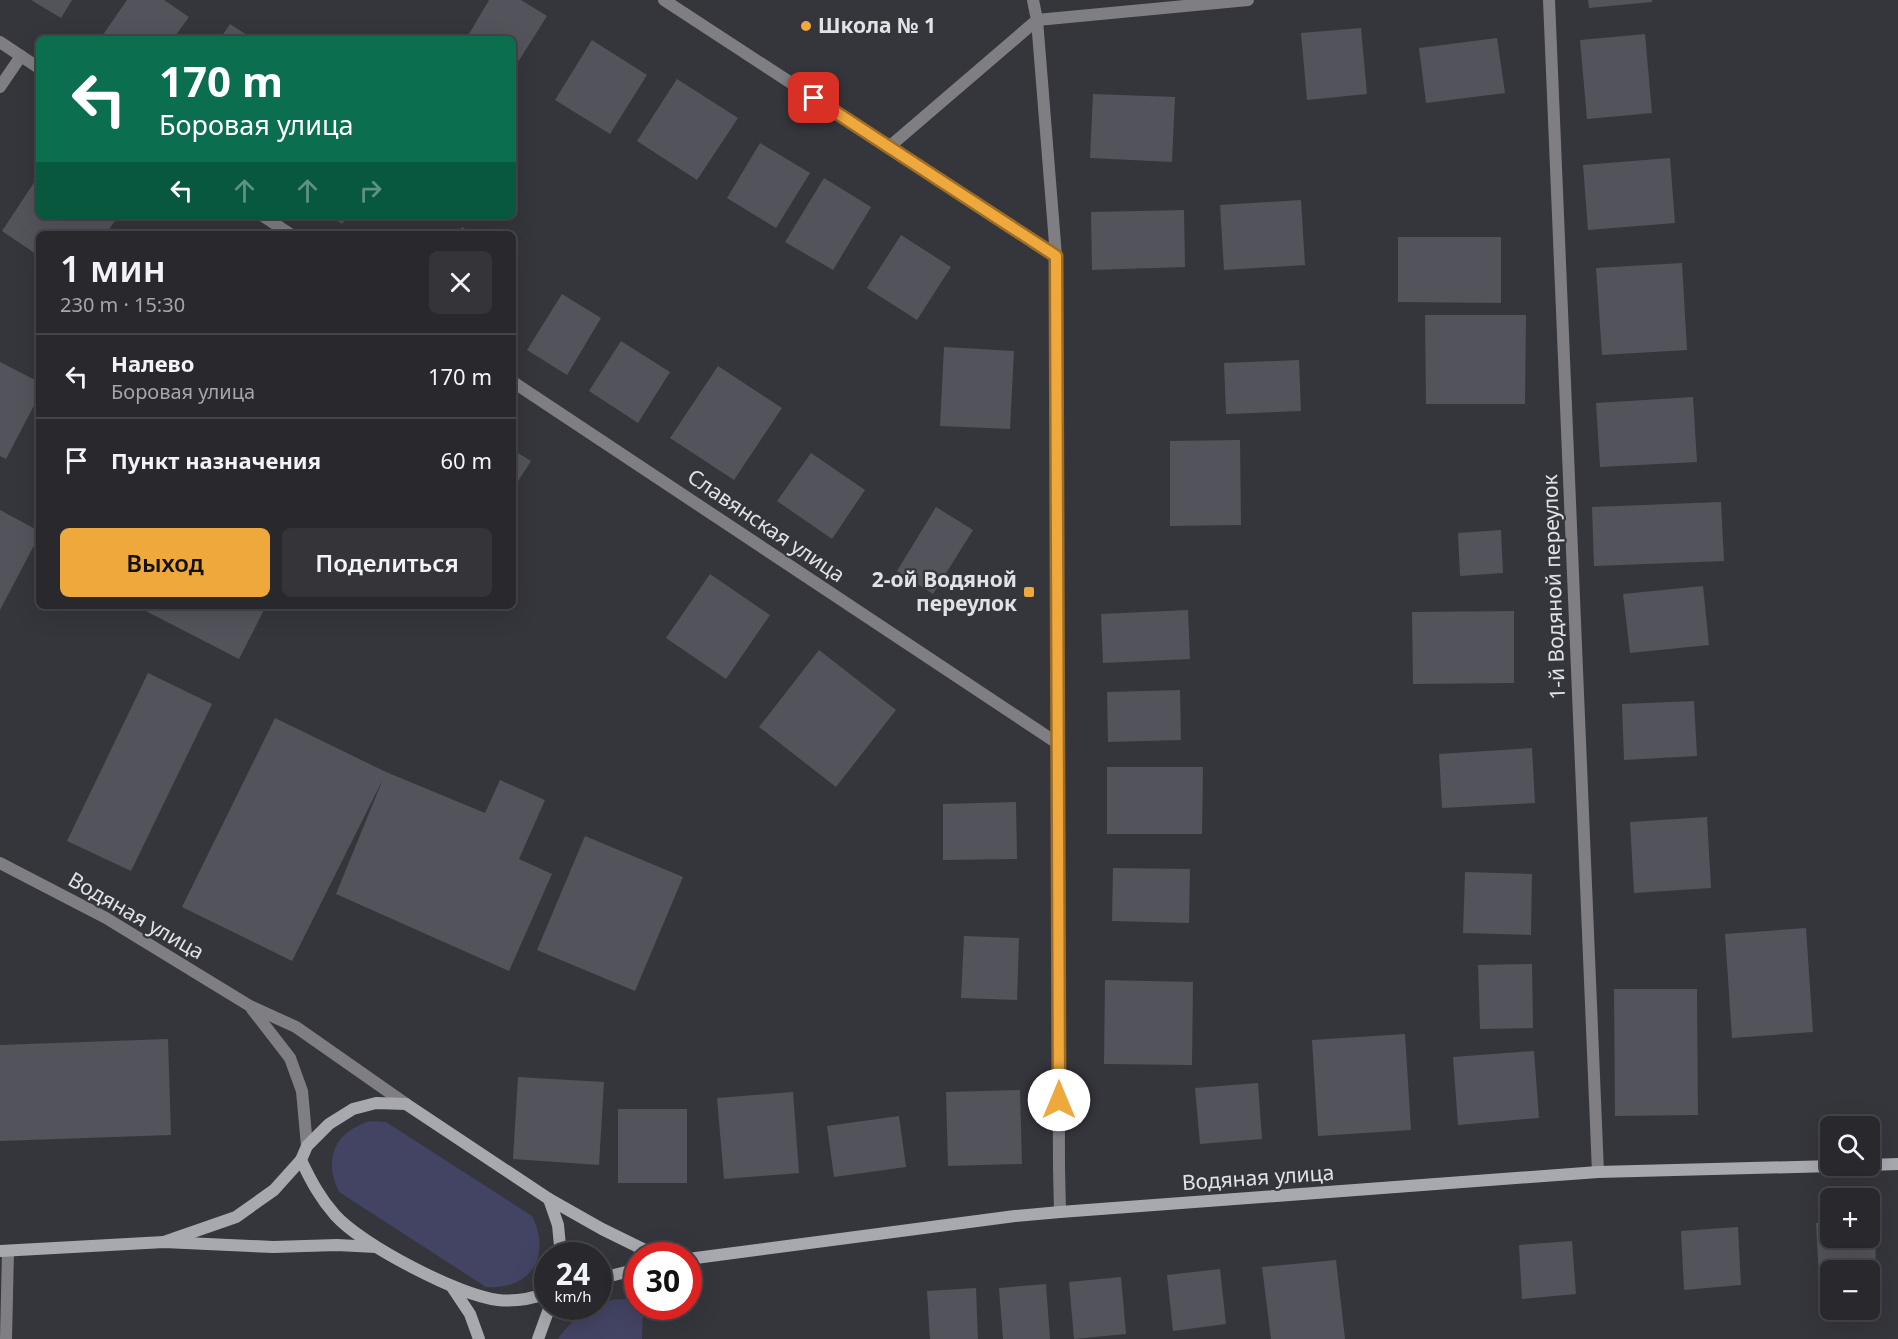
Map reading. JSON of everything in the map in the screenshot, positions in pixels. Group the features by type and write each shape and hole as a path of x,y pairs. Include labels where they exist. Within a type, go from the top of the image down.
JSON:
{"street":[{"path":"664,0 1056,256"},
{"path":"1033,0 1037,20 1056,256 1060,1212"},
{"path":"889,147 1037,20 1248,0"},
{"name":"1-й Водяной переулок","path":"1549,0 1598,1172"},
{"path":"0,42 36,66"},
{"path":"0,87 21,56"},
{"path":"268,219 286,231"},
{"name":"Славянская улица","path":"516,384 1057,743"},
{"name":"Водяная улица","path":"0,863 106,918 250,1006"},
{"path":"250,1006 296,1027 406,1104 549,1198 628,1242"},
{"path":"164,1242 236,1217 274,1191 302,1160 307,1146 302,1091 290,1058 250,1006"},
{"path":"307,1146 329,1124 353,1109 375,1102 406,1104"},
{"path":"302,1160 315,1189 337,1217 376,1247 452,1287 497,1300 527,1300 534,1298"},
{"path":"1880,1165 1898,1164"},
{"name":"Водяная улица","path":"702,1257 1060,1212 1598,1172 1820,1166"},
{"path":"549,1198 558,1225 560,1242"},
{"path":"6,1339 4,1251 164,1242 273,1247 337,1245 376,1247"},
{"path":"452,1287 470,1314 479,1339"},
{"path":"538,1339 545,1320"}],"shaded area":[{"path":"370,1121 386,1122 532,1216 540,1242 534,1242 533,1268 515,1283 486,1287 339,1192 334,1180 332,1158 340,1140 358,1126"},
{"path":"624,1299 624,1320 643,1320 642,1339 558,1339 575,1320 612,1320 612,1300"}],"building":[{"path":"31,0 72,0 61,18"},
{"path":"127,0 164,0 189,17 175,36 102,36"},
{"path":"489,0 521,0 547,16 516,65 516,36 468,36"},
{"path":"1588,0 1652,0 1652,2 1589,8"},
{"path":"230,24 248,36 222,36"},
{"path":"1361,28 1367,94 1307,100 1301,33"},
{"path":"1645,34 1652,113 1587,119 1580,40"},
{"path":"1497,38 1505,93 1426,103 1419,48"},
{"path":"592,40 647,75 610,134 555,100"},
{"path":"677,79 738,118 697,180 637,141"},
{"path":"1093,94 1175,97 1172,162 1090,158"},
{"path":"760,143 810,173 776,228 727,198"},
{"path":"1670,158 1675,223 1588,230 1583,165"},
{"path":"824,178 871,207 833,270 785,242"},
{"path":"36,180 36,219 116,219 108,231 36,231 36,254 2,231"},
{"path":"1301,200 1305,265 1224,270 1220,205"},
{"path":"1184,210 1185,267 1092,270 1091,212"},
{"path":"335,219 346,219 342,224"},
{"path":"901,235 951,267 917,320 867,288"},
{"path":"1398,237 1501,237 1501,303 1398,302"},
{"path":"1682,263 1687,350 1602,355 1596,268"},
{"path":"562,294 601,318 567,375 527,350"},
{"path":"1425,315 1526,315 1525,404 1426,404"},
{"path":"621,341 670,372 638,423 589,391"},
{"path":"944,347 1014,351 1010,429 940,426"},
{"path":"1299,360 1301,411 1226,414 1224,363"},
{"path":"0,362 36,380 36,402 6,459 0,456"},
{"path":"718,366 782,408 734,480 670,438"},
{"path":"1693,397 1697,462 1600,467 1596,403"},
{"path":"1240,440 1241,525 1170,526 1170,441"},
{"path":"516,452 531,461 516,484"},
{"path":"811,453 865,490 832,539 777,501"},
{"path":"1721,502 1724,561 1594,566 1592,507"},
{"path":"936,507 973,530 933,594 897,571"},
{"path":"0,510 36,529 36,542 0,610"},
{"path":"1501,530 1503,573 1460,576 1458,533"},
{"path":"710,574 770,615 726,679 666,638"},
{"path":"1703,586 1709,645 1630,653 1623,594"},
{"path":"142,609 264,609 239,659"},
{"path":"1188,610 1190,659 1103,663 1101,614"},
{"path":"1514,611 1514,683 1413,684 1412,612"},
{"path":"819,650 896,710 836,787 759,727"},
{"path":"148,673 212,704 131,871 67,841"},
{"path":"1180,690 1181,740 1108,742 1107,692"},
{"path":"1694,701 1697,756 1624,760 1622,704"},
{"path":"275,718 386,772 485,813 500,780 545,800 519,859 552,874 509,971 336,894 383,779 292,961 182,907"},
{"path":"1532,748 1535,803 1442,808 1439,754"},
{"path":"1107,767 1203,767 1202,834 1107,834"},
{"path":"1016,802 1017,859 943,860 943,804"},
{"path":"1707,817 1711,888 1634,893 1630,822"},
{"path":"585,836 683,877 635,991 537,950"},
{"path":"1113,868 1190,869 1189,923 1112,921"},
{"path":"1465,872 1532,874 1531,935 1463,933"},
{"path":"1806,928 1813,1032 1732,1038 1725,934"},
{"path":"964,936 1019,938 1017,1000 961,998"},
{"path":"1532,964 1533,1028 1480,1029 1478,965"},
{"path":"1105,980 1193,982 1192,1065 1104,1064"},
{"path":"1614,989 1697,989 1698,1115 1615,1116"},
{"path":"1405,1034 1411,1130 1318,1136 1312,1040"},
{"path":"168,1039 171,1135 0,1141 0,1045"},
{"path":"1534,1051 1539,1118 1458,1125 1453,1057"},
{"path":"518,1077 604,1082 599,1165 513,1159"},
{"path":"1258,1083 1262,1139 1200,1144 1195,1088"},
{"path":"1020,1090 1022,1164 948,1166 946,1092"},
{"path":"793,1092 799,1173 724,1179 717,1098"},
{"path":"618,1109 687,1109 687,1183 618,1183"},
{"path":"899,1116 906,1167 834,1177 827,1126"},
{"path":"1816,1223 1820,1223 1820,1248 1876,1248 1876,1260 1820,1260 1819,1279"},
{"path":"1738,1227 1741,1285 1684,1290 1681,1231"},
{"path":"1572,1241 1576,1294 1522,1299 1519,1245"},
{"path":"1336,1260 1345,1339 1271,1339 1262,1267"},
{"path":"1220,1269 1226,1324 1173,1331 1167,1275"},
{"path":"1121,1277 1126,1334 1074,1339 1069,1282"},
{"path":"1046,1284 1050,1339 1003,1339 999,1288"},
{"path":"976,1288 978,1339 930,1339 927,1291"}],"place":[{"name":"Школа № 1","path":"806,26"},
{"name":"2-ой Водяной переулок","path":"1029,592"}],"route":[{"path":"814,98 1056,256 1059,1100"}]}
